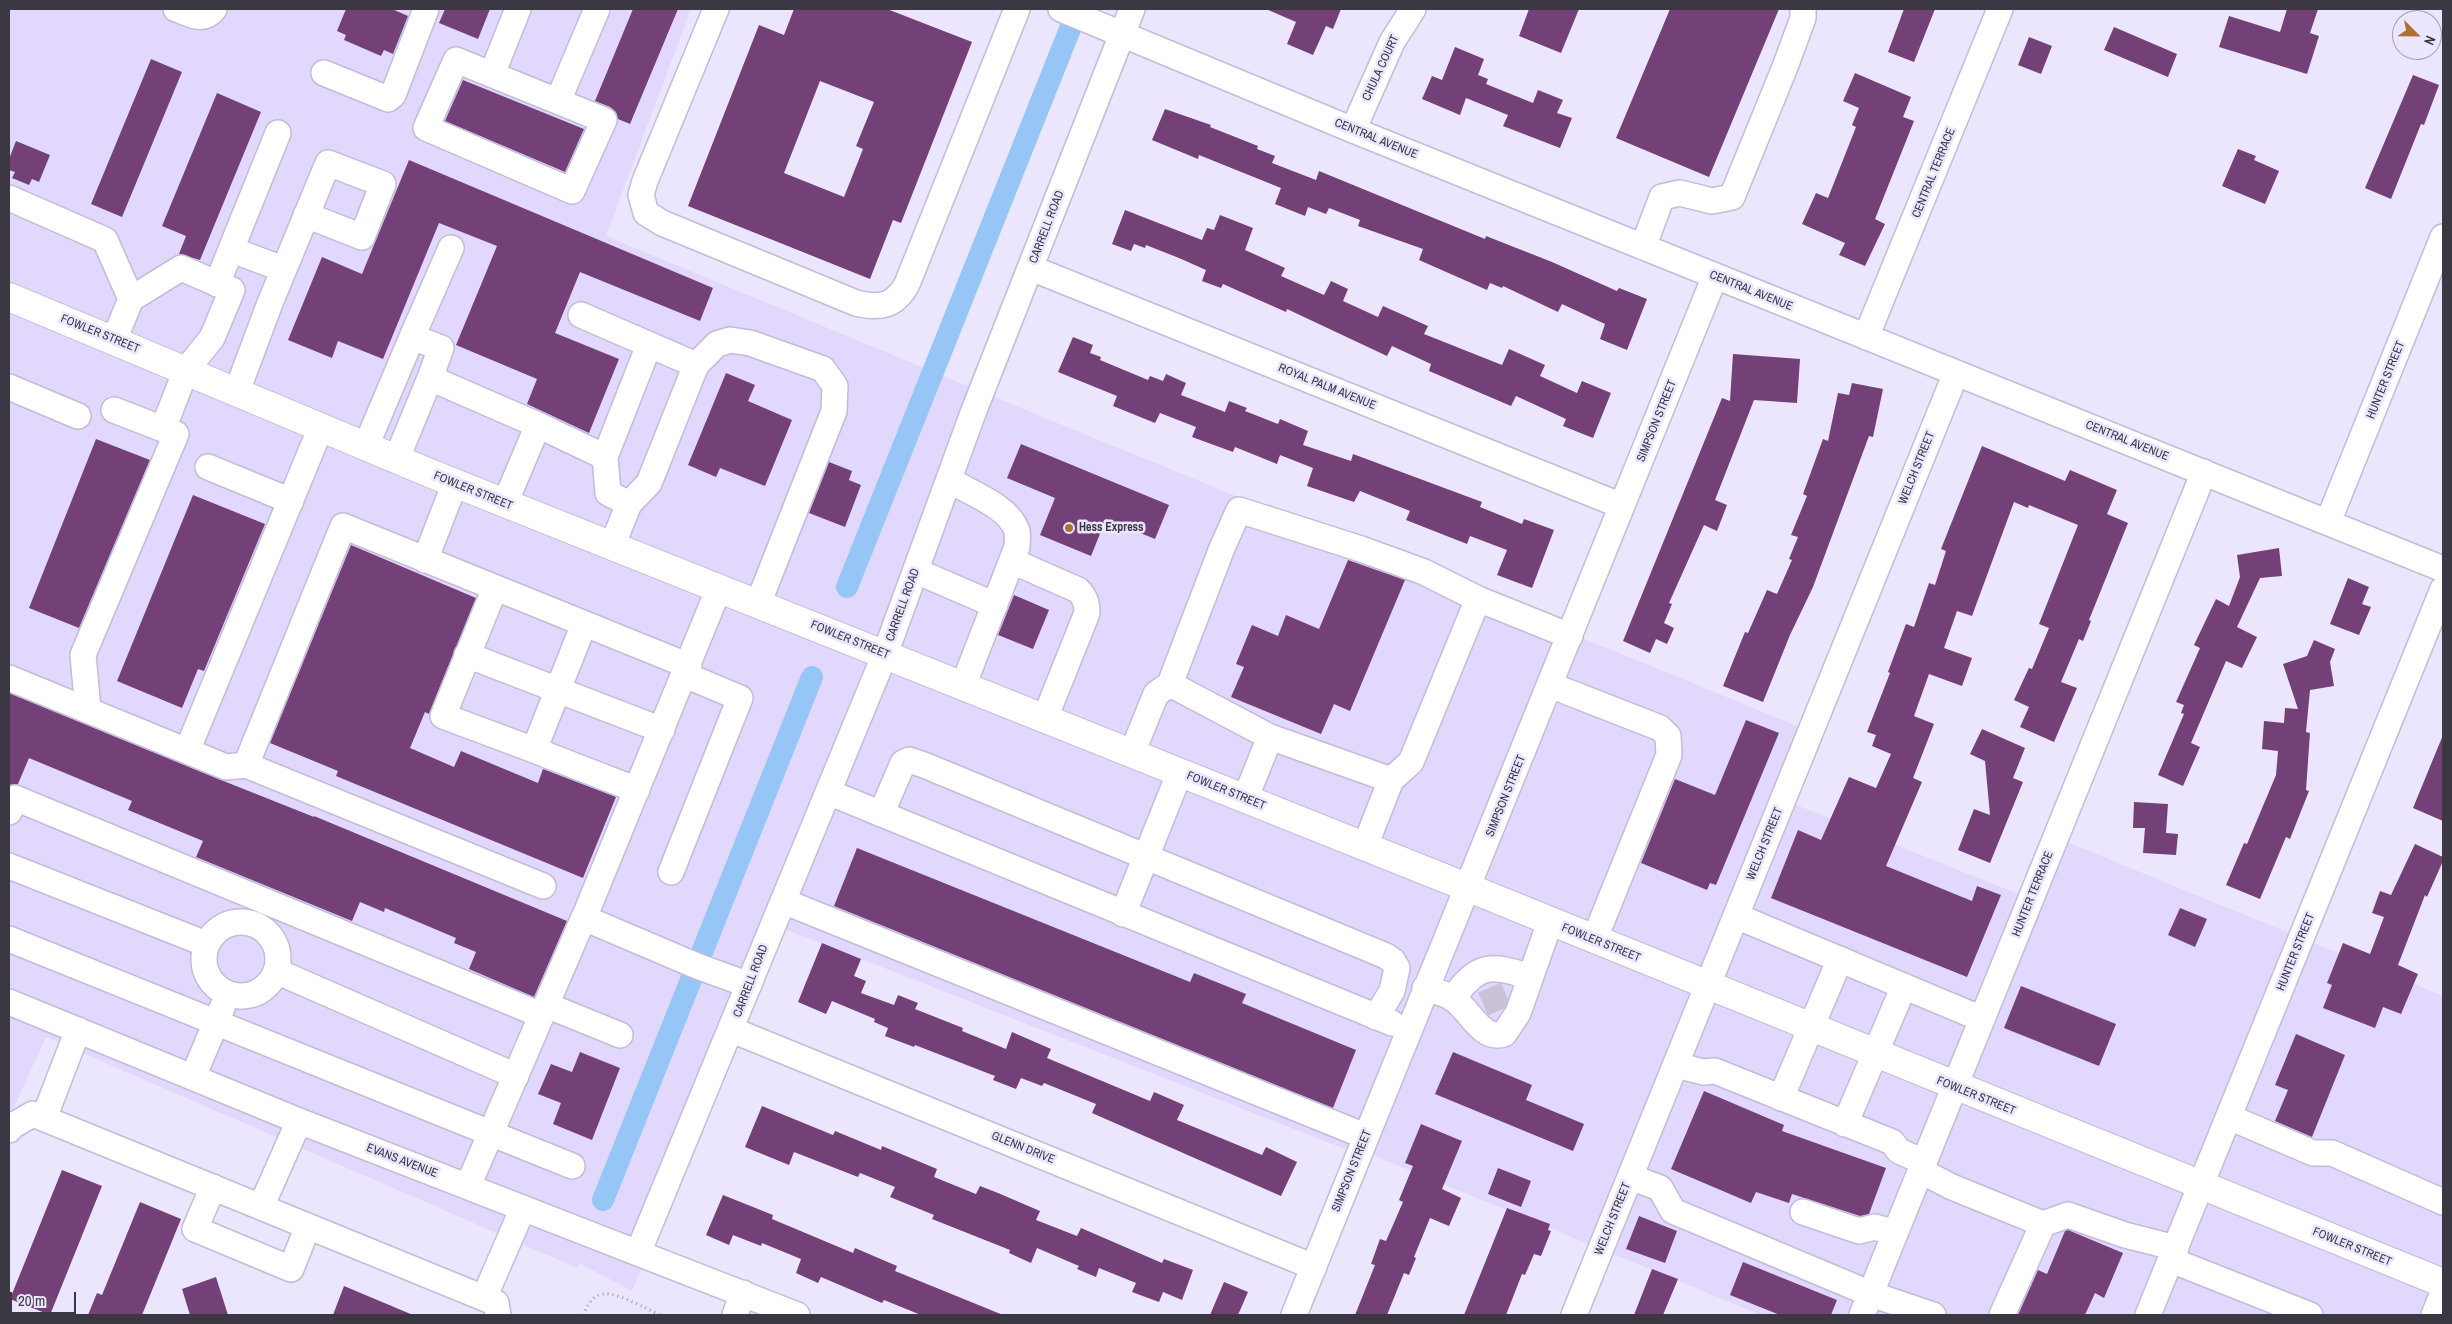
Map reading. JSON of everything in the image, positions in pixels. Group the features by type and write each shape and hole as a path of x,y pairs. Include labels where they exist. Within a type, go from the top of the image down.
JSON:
{"main road":[{"name":"FOWLER STREET","path":"9,297 455,483 1469,888 1955,1087 2443,1283"}],"street":[{"path":"176,9 202,18 208,16 214,9"},
{"path":"324,74 388,99 392,95 426,9"},
{"path":"492,74 518,9"},
{"path":"558,101 597,9"},
{"path":"716,9 645,180 641,195 646,213 662,223 856,303 874,307 891,304 898,299 908,284 1017,9"},
{"name":"CENTRAL AVENUE","path":"1061,9 1353,130 2443,569"},
{"name":"CARRELL ROAD","path":"638,1252 732,1030 885,654 949,480 1031,268 1112,30 1132,9"},
{"name":"CHULA COURT","path":"1353,130 1392,42 1413,9"},
{"path":"1643,247 1662,197 1680,193 1712,201 1732,197 1804,18 1803,9"},
{"name":"CENTRAL TERRACE","path":"1866,337 2000,9"},
{"path":"456,60 558,101 604,120 572,191 426,128 456,60"},
{"path":"217,284 278,133"},
{"path":"9,198 105,240 131,299"},
{"path":"238,391 283,269 306,215"},
{"name":"HUNTER STREET","path":"2328,522 2443,237"},
{"path":"366,446 451,248"},
{"path":"232,250 283,269"},
{"path":"114,340 131,299 181,268 232,290 212,338 186,370 163,429"},
{"name":"ROYAL PALM AVENUE","path":"1031,268 1622,506"},
{"name":"SIMPSON STREET","path":"1294,1315 1425,988 1469,888 1715,276"},
{"path":"581,315 696,366"},
{"path":"397,458 441,348 412,337"},
{"path":"612,546 629,504 649,483 696,366 717,344 730,340 750,343 823,369 835,386 834,412 758,604"},
{"path":"629,504 608,494 605,457 649,346"},
{"name":"WELCH STREET","path":"1574,1315 1956,372"},
{"path":"430,378 538,425 605,457"},
{"path":"9,387 78,416"},
{"path":"88,710 83,655 176,434 114,410"},
{"path":"505,503 538,425"},
{"path":"186,751 321,427"},
{"path":"208,467 291,501"},
{"name":"HUNTER TERRACE","path":"1866,1304 2204,472"},
{"path":"949,480 1002,510 1017,532 1017,547 963,686"},
{"path":"425,560 455,483"},
{"path":"1132,753 1156,694 1170,684 1222,548 1239,510 1361,548 1424,572 1478,599 1570,636"},
{"path":"246,765 343,526 584,624 687,671 740,698 671,872"},
{"path":"1012,561 1078,590 1084,596 1087,604 1087,613 1045,718"},
{"path":"916,571 995,605"},
{"path":"495,588 443,716 638,790"},
{"path":"468,1186 638,790 720,588"},
{"name":"HUNTER STREET","path":"2148,1315 2443,590"},
{"path":"1364,846 1391,780 1410,762 1478,599"},
{"path":"534,750 584,624"},
{"path":"468,655 662,730"},
{"path":"9,678 226,767 246,765 543,886"},
{"path":"1170,684 1270,737 1391,780"},
{"path":"1550,685 1660,728 1668,736 1669,756 1594,940"},
{"path":"1245,799 1270,737"},
{"path":"881,814 899,770 903,763 909,760 1147,857 1393,961 1397,968 1392,991 1376,1017"},
{"path":"1123,914 1180,772"},
{"path":"828,792 1408,1030"},
{"path":"9,812 15,798 265,901 544,1010 620,1035"},
{"path":"9,866 206,944"},
{"path":"255,925 265,901"},
{"path":"783,901 1366,1136"},
{"path":"1736,916 1982,1019"},
{"path":"584,917 697,966 749,985"},
{"path":"235,922 248,922 255,925 269,935 276,946 278,958 276,971 271,981 256,992 239,996 228,994 217,988 209,979 204,968 203,956 206,944 213,934 223,926 235,922"},
{"path":"1522,985 1502,967 1487,969 1465,981 1468,1004 1483,1030 1491,1035 1504,1034 1511,1026 1518,1013 1522,985 1550,922"},
{"path":"9,939 572,1166"},
{"path":"1781,1098 1840,959"},
{"path":"276,971 516,1076"},
{"path":"1845,1124 1904,986"},
{"path":"1425,988 1468,1004"},
{"path":"193,1077 228,994"},
{"name":"EVANS AVENUE","path":"9,1002 299,1121 638,1252 739,1304 797,1315"},
{"path":"44,1118 78,1030"},
{"name":"GLENN DRIVE","path":"732,1030 1314,1267"},
{"path":"1676,1065 1703,1072 1715,1072 1892,1142 1899,1151 1952,1186 2043,1224 2068,1215 2173,1254 2310,1315"},
{"path":"9,1130 33,1114 44,1118 308,1226 491,1307 523,1208"},
{"path":"2229,1117 2313,1152 2332,1153 2443,1202"},
{"path":"261,1207 299,1121"},
{"path":"1630,1176 1660,1188 1673,1211 1866,1304 1933,1315"},
{"path":"213,1187 195,1229 203,1233 291,1269 308,1226"},
{"path":"1803,1212 1859,1231 1875,1227 1895,1234"},
{"path":"2002,1315 2043,1224"},
{"path":"2434,1315 2443,1293"}],"path":[{"path":"583,1315 590,1301 598,1294 606,1294 621,1297 660,1315"}],"shaded area":[{"path":"9,9 691,9 606,236 970,387 877,639 437,464 9,285"},
{"path":"9,309 869,660 631,1237 303,1110 9,989"},
{"path":"994,397 1817,734 1789,802 2036,901 2062,840 2443,996 2443,1271 901,648"},
{"path":"893,670 2442,1295 2443,1315 1761,1315 1363,1151 1360,1155 785,929"},
{"path":"9,1014 642,1266 632,1291 579,1263 577,1268 46,1037 9,1118"}],"building":[{"path":"346,9 392,9 408,16 393,54 384,50 381,56 344,40 346,35 337,31"},
{"path":"445,9 490,9 478,39 439,23"},
{"path":"633,9 678,9 630,124 618,119 616,112 610,107 595,101"},
{"path":"794,9 887,9 972,42 901,223 893,220 870,279 688,206 759,25 784,35","holes":["820,81 874,102 856,146 863,149 844,197 784,173"]},
{"path":"1266,9 1341,9 1333,29 1326,26 1313,55 1287,44 1296,22"},
{"path":"1529,9 1579,9 1561,53 1519,36"},
{"path":"1670,9 1779,9 1709,177 1616,138"},
{"path":"1904,9 1935,9 1914,62 1888,52"},
{"path":"2287,9 2318,9 2310,33 2319,36 2307,74 2219,47 2229,16 2280,32"},
{"path":"2114,27 2177,54 2168,77 2104,50"},
{"path":"2029,37 2052,46 2041,74 2018,65"},
{"path":"1455,47 1484,59 1478,75 1488,79 1486,84 1533,103 1538,90 1563,100 1557,113 1572,118 1560,148 1503,126 1508,115 1466,98 1460,115 1422,99 1432,76 1442,80"},
{"path":"151,59 182,72 122,217 91,204"},
{"path":"1855,73 1911,97 1903,117 1914,121 1875,219 1885,224 1865,266 1839,255 1845,243 1802,224 1816,193 1828,198 1856,127 1852,125 1859,108 1843,101"},
{"path":"2413,75 2439,85 2424,125 2421,124 2391,199 2365,188"},
{"path":"463,80 584,129 565,172 445,121"},
{"path":"217,93 261,112 200,260 179,254 186,236 162,226"},
{"path":"1165,109 1211,125 1210,127 1258,146 1257,149 1275,156 1272,163 1316,180 1319,171 1485,239 1486,236 1552,262 1617,291 1619,288 1647,299 1627,350 1600,339 1605,324 1562,304 1558,312 1503,286 1502,288 1490,283 1487,290 1419,260 1423,249 1358,226 1360,220 1329,208 1326,214 1308,207 1305,216 1275,204 1281,188 1199,155 1198,159 1152,140"},
{"path":"16,141 50,155 39,182 32,179 29,185 12,178 15,172 9,170 9,159"},
{"path":"2238,149 2256,156 2254,160 2279,171 2265,204 2222,186"},
{"path":"409,160 713,288 700,321 580,272 555,333 619,359 589,433 527,404 537,379 456,345 497,246 439,223 383,359 338,341 332,358 288,340 322,257 362,274"},
{"path":"1125,210 1202,240 1207,228 1214,230 1220,215 1253,228 1245,250 1285,268 1281,276 1324,295 1331,281 1348,289 1343,301 1378,317 1383,306 1428,326 1424,334 1502,365 1509,349 1545,365 1540,376 1577,393 1582,381 1611,393 1593,438 1563,426 1566,419 1516,396 1511,406 1429,371 1431,364 1392,346 1387,356 1287,309 1286,312 1223,284 1221,288 1202,281 1206,270 1179,258 1146,245 1145,248 1134,244 1131,251 1112,244"},
{"path":"1073,337 1093,345 1090,353 1101,357 1100,360 1148,380 1150,376 1163,381 1166,374 1186,383 1181,395 1225,412 1229,401 1247,408 1245,411 1278,424 1280,419 1308,431 1303,445 1351,461 1353,454 1482,502 1480,507 1522,524 1524,519 1554,530 1532,588 1497,575 1507,550 1470,536 1467,544 1406,520 1410,511 1360,491 1354,502 1307,486 1313,468 1280,455 1277,464 1235,447 1233,452 1192,437 1196,427 1160,413 1155,423 1113,406 1117,396 1058,372"},
{"path":"1733,354 1800,359 1797,403 1754,400 1715,500 1727,505 1717,531 1704,525 1669,603 1672,604 1664,623 1674,628 1667,644 1656,639 1650,653 1623,641 1722,398 1730,401"},
{"path":"726,373 755,385 748,401 792,420 765,486 720,468 716,477 688,465"},
{"path":"1852,383 1883,389 1873,437 1869,436 1813,587 1790,635 1763,702 1723,686 1745,632 1748,633 1767,590 1777,594 1792,560 1789,559 1798,537 1791,535 1807,496 1803,494 1823,439 1828,441 1838,393 1849,395"},
{"path":"96,439 150,460 79,628 29,608"},
{"path":"1021,444 1169,505 1155,539 1106,519 1091,556 1040,535 1055,498 1007,478"},
{"path":"1982,446 2065,481 2070,470 2117,490 2107,514 2128,523 2089,620 2091,621 2083,641 2079,639 2061,682 2077,688 2054,742 2020,727 2029,707 2014,700 2029,668 2032,669 2049,628 2039,624 2078,525 2029,505 2028,508 2014,502 1972,616 1957,611 1944,648 1972,658 1962,686 1929,674 1914,716 1934,724 1913,778 1922,782 1886,866 1972,901 1977,886 2001,895 1967,977 1771,898 1798,830 1821,840 1849,777 1876,788 1891,754 1872,746 1876,735 1867,732 1890,673 1888,672 1906,624 1914,627 1929,583 1935,585 1946,551 1941,549"},
{"path":"829,462 852,471 849,480 861,485 845,527 809,513"},
{"path":"193,495 265,524 204,671 198,669 182,708 117,681"},
{"path":"351,545 476,598 429,714 425,712 410,748 454,767 461,751 538,783 543,769 616,797 583,878 336,776 338,771 270,743"},
{"path":"2279,548 2282,576 2260,578 2237,627 2257,637 2242,668 2226,661 2191,743 2200,747 2183,786 2158,775 2184,714 2181,713 2184,705 2176,702 2200,648 2194,645 2216,599 2229,606 2240,577 2237,555"},
{"path":"1348,560 1405,580 1350,711 1334,704 1321,734 1231,697 1244,667 1236,664 1252,625 1278,636 1286,615 1319,629"},
{"path":"2348,578 2369,587 2362,604 2371,607 2359,635 2330,624"},
{"path":"1014,595 1049,610 1033,649 998,635"},
{"path":"2314,640 2335,649 2330,662 2334,686 2310,690 2306,732 2310,733 2306,790 2309,791 2290,839 2286,837 2260,899 2226,885 2244,843 2247,844 2276,775 2278,751 2262,749 2264,721 2284,723 2285,708 2298,709 2283,664 2307,656"},
{"path":"9,693 314,816 567,921 534,997 469,969 476,952 454,943 456,938 385,908 384,912 360,902 352,921 196,857 203,841 128,810 132,801 29,758 18,784 9,785"},
{"path":"1746,720 1779,733 1716,885 1710,883 1707,890 1641,863 1675,779 1715,795"},
{"path":"1982,729 2025,748 2013,778 2023,782 1990,863 1958,850 1974,809 1990,815 1985,761 1970,754"},
{"path":"2443,735 2443,821 2413,808"},
{"path":"2134,802 2168,804 2166,833 2178,834 2176,855 2143,853 2145,828 2133,828"},
{"path":"2415,844 2443,857 2443,861 2427,897 2425,895 2398,965 2418,974 2401,1014 2383,1007 2375,1028 2323,1008 2332,985 2327,983 2343,943 2370,954 2384,917 2372,913 2380,891 2391,895"},
{"path":"857,848 1190,982 1194,973 1246,994 1242,1003 1356,1050 1333,1108 834,906"},
{"path":"2180,908 2207,919 2195,947 2168,935"},
{"path":"822,943 861,959 854,976 866,981 861,993 894,1005 898,995 918,1003 915,1009 963,1028 962,1031 1006,1049 1012,1032 1051,1049 1047,1058 1150,1101 1154,1092 1184,1105 1177,1120 1262,1155 1266,1147 1297,1162 1281,1196 1092,1113 1096,1104 1044,1083 1042,1086 1021,1078 1016,1089 993,1080 995,1076 915,1045 914,1047 885,1036 888,1028 874,1022 875,1019 832,1001 826,1014 798,1002"},
{"path":"2021,986 2116,1024 2099,1066 2004,1028"},
{"path":"2296,1034 2345,1055 2312,1137 2275,1121 2288,1090 2275,1085"},
{"path":"580,1052 620,1068 592,1140 553,1124 561,1103 538,1094 551,1064 572,1072"},
{"path":"1453,1052 1532,1085 1526,1100 1584,1124 1573,1151 1435,1094"},
{"path":"1704,1091 1784,1125 1782,1131 1886,1168 1869,1214 1860,1216 1792,1194 1789,1203 1756,1192 1751,1203 1671,1169"},
{"path":"762,1106 833,1135 835,1131 881,1150 882,1146 937,1169 934,1177 976,1194 980,1186 998,1193 1040,1211 1036,1220 1077,1236 1081,1228 1162,1263 1164,1259 1193,1270 1182,1300 1163,1292 1159,1302 1132,1292 1136,1283 1099,1268 1096,1277 1077,1269 1079,1266 1037,1248 1031,1263 1009,1253 1010,1250 932,1219 934,1215 890,1197 895,1187 860,1173 858,1177 794,1152 789,1165 745,1147"},
{"path":"1421,1124 1462,1141 1442,1189 1461,1198 1449,1226 1430,1218 1414,1257 1416,1258 1409,1275 1404,1273 1387,1315 1355,1315 1375,1265 1371,1264 1380,1239 1386,1241 1403,1202 1399,1200 1413,1166 1405,1163"},
{"path":"1498,1168 1531,1181 1521,1207 1488,1194"},
{"path":"62,1170 102,1186 50,1315 10,1299"},
{"path":"723,1195 773,1215 772,1219 853,1253 855,1248 897,1266 895,1271 1003,1315 921,1315 884,1300 882,1303 821,1277 818,1283 796,1273 801,1259 762,1243 761,1246 733,1235 729,1245 706,1235"},
{"path":"140,1202 181,1219 142,1315 88,1315 97,1293 102,1295"},
{"path":"1507,1208 1550,1224 1548,1230 1551,1231 1541,1256 1534,1254 1525,1275 1522,1274 1506,1315 1464,1315"},
{"path":"1639,1216 1677,1231 1665,1263 1626,1249"},
{"path":"2068,1230 2123,1253 2104,1298 2095,1293 2085,1315 2018,1315 2038,1270 2047,1274 2065,1231"},
{"path":"1743,1262 1837,1300 1831,1315 1780,1315 1730,1295"},
{"path":"1652,1269 1678,1279 1663,1315 1634,1315"},
{"path":"216,1277 228,1315 190,1315 182,1289"},
{"path":"1224,1282 1248,1292 1238,1315 1210,1315"},
{"path":"344,1286 413,1315 333,1315"}],"waterway":[{"path":"847,587 1078,9"},
{"path":"603,1200 812,677"}],"tunnel":[{"path":"1483,1004 1509,993"}],"place":[{"name":"Hess Express","path":"1069,528"}]}
